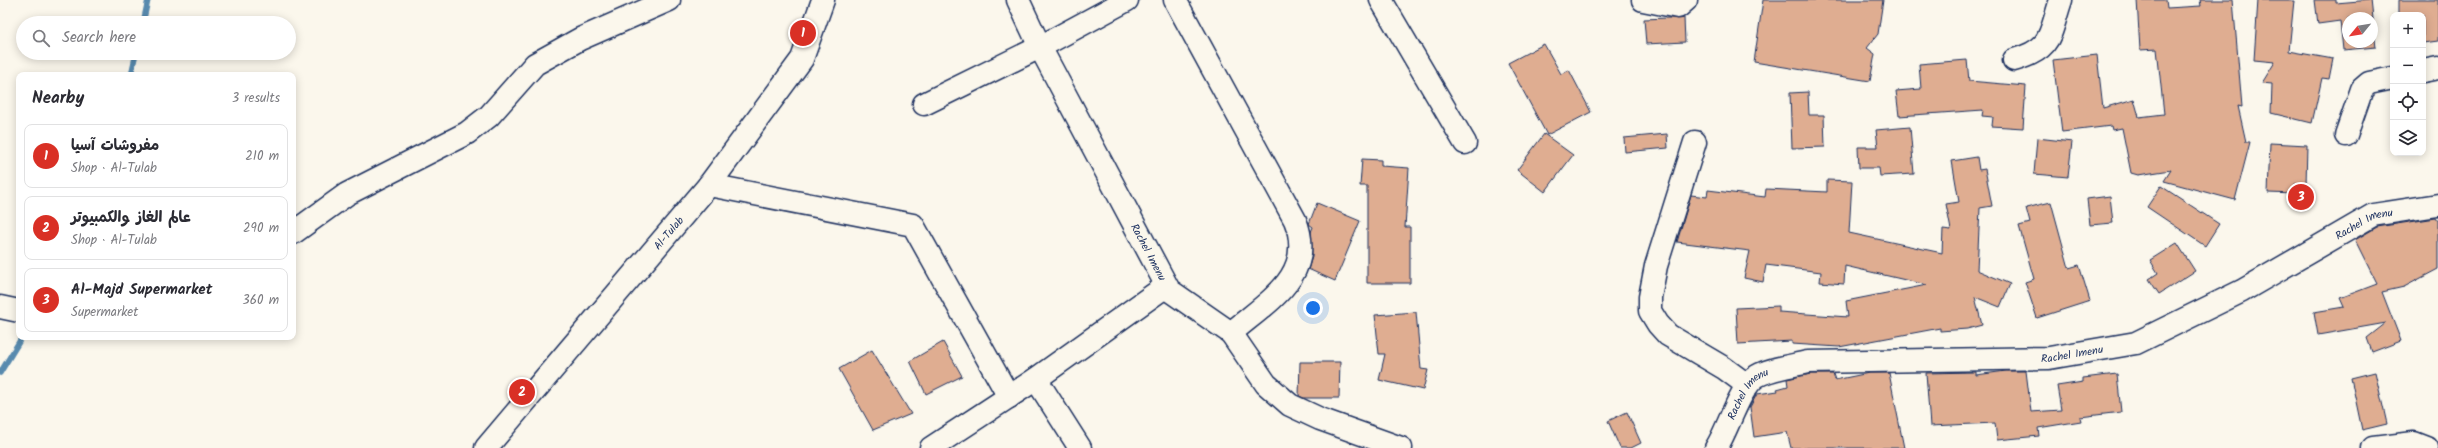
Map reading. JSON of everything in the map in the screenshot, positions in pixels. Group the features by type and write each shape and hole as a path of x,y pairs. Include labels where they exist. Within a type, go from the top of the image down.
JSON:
{"street":[{"path":"296,231 347,194 467,133 489,116 535,64 580,39 669,0"},
{"name":"Al-Tulab","path":"486,448 709,185 802,59 823,0"},
{"name":"Rachel Imenu","path":"1018,0 1040,47 1168,290 1231,332 1266,384 1290,405 1315,417 1401,448"},
{"path":"924,104 1040,47 1127,0"},
{"path":"1175,0 1295,220 1302,243 1299,264 1287,283 1231,332"},
{"path":"1381,0 1465,143"},
{"path":"1643,0 1678,7 1686,0"},
{"path":"2014,60 2034,54 2046,43 2061,0"},
{"path":"2426,70 2438,68"},
{"path":"2346,135 2362,89 2369,83 2390,79"},
{"path":"1695,142 1656,266 1650,297 1650,311 1658,324 1668,335 1724,368 1747,385"},
{"path":"709,185 913,225 1009,397"},
{"name":"Rachel Imenu","path":"1716,448 1724,435 1747,385 1757,376 1808,362 2049,358 2136,343 2242,291 2373,216 2438,205"},
{"path":"931,448 1009,397 1166,286"},
{"path":"0,307 16,310"},
{"path":"1036,378 1080,448"},
{"path":"2373,448 2414,443 2427,448"}],"building":[{"path":"1763,0 1883,0 1878,34 1867,48 1875,54 1870,81 1754,62"},
{"path":"2137,0 2166,0 2167,8 2201,6 2200,0 2233,0 2242,107 2238,106 2246,142 2250,142 2235,200 2164,181 2171,170 2138,175 2131,173 2122,128 2112,130 2111,126 2062,132 2053,60 2097,55 2103,108 2134,99 2139,117 2164,114 2157,49 2140,50"},
{"path":"2258,0 2294,0 2289,51 2333,59 2329,79 2322,78 2312,123 2271,113 2272,84 2262,83 2275,62 2254,60"},
{"path":"2315,0 2336,0 2336,3 2371,0 2372,12 2342,12 2342,40 2340,21 2318,24"},
{"path":"2399,0 2438,0 2438,41 2426,43 2426,12 2399,12"},
{"path":"1684,18 1685,42 1646,44 1644,19"},
{"path":"1544,44 1561,74 1569,70 1591,112 1547,135 1508,63"},
{"path":"2343,48 2365,48 2343,50"},
{"path":"1967,60 1969,81 2026,86 2023,128 1992,126 1993,117 1982,116 1983,110 1899,116 1896,91 1921,89 1919,64"},
{"path":"1808,92 1809,115 1824,115 1825,147 1792,148 1790,93"},
{"path":"1910,127 1914,174 1880,176 1879,168 1859,168 1858,147 1878,147 1876,130"},
{"path":"1544,134 1573,155 1545,192 1517,170"},
{"path":"1667,134 1668,148 1625,152 1624,138"},
{"path":"2037,138 2072,142 2068,177 2034,174"},
{"path":"2270,143 2307,145 2306,185 2295,184 2295,194 2268,193"},
{"path":"1977,157 1979,170 1985,169 1992,206 1980,208 1977,270 2010,284 2000,307 1975,297 1982,325 1967,329 1940,331 1940,328 1839,347 1792,344 1792,341 1738,344 1736,308 1779,306 1779,312 1848,317 1846,301 1927,285 1845,266 1844,284 1820,282 1821,272 1766,265 1763,282 1744,278 1750,251 1677,242 1691,195 1707,197 1708,190 1765,197 1766,189 1827,192 1827,180 1852,181 1849,233 1942,253 1943,229 1951,230 1946,204 1959,202 1952,161"},
{"path":"1362,159 1381,160 1381,166 1409,168 1405,227 1410,227 1410,283 1367,283 1367,186 1360,186"},
{"path":"2161,186 2219,224 2205,246 2147,207"},
{"path":"2110,196 2113,223 2090,225 2087,199"},
{"path":"2051,202 2069,268 2079,265 2090,301 2037,318 2025,282 2034,279 2019,226 2030,223 2026,208"},
{"path":"1317,203 1360,221 1335,281 1308,269 1312,257 1311,232 1313,227 1309,224"},
{"path":"2436,218 2438,221 2438,269 2404,287 2382,292 2401,341 2372,352 2367,338 2386,323 2318,335 2314,312 2344,307 2340,298 2377,284 2355,240 2377,227"},
{"path":"2177,243 2195,271 2159,294 2149,279 2158,273 2150,260"},
{"path":"1416,312 1421,369 1428,370 1423,390 1379,380 1385,354 1379,354 1375,315"},
{"path":"943,342 962,376 926,394 910,361"},
{"path":"872,350 911,414 873,430 839,369"},
{"path":"1300,362 1340,362 1339,398 1304,398 1299,396"},
{"path":"2006,371 2026,371 2031,412 2061,410 2057,386 2083,382 2083,378 2117,374 2121,412 2080,417 2081,421 2038,428 2039,436 1997,440 1995,423 1930,426 1926,373 1976,372 1976,375"},
{"path":"2375,372 2387,424 2362,430 2351,378"},
{"path":"1869,373 1889,373 1904,448 1791,448 1787,432 1754,437 1750,407 1757,394 1778,391 1777,389 1788,386 1787,379 1810,374 1833,374 1835,380"},
{"path":"1627,412 1641,443 1631,448 1620,448 1608,421"}],"waterway":[{"path":"145,16 148,0"},
{"path":"132,72 134,60"},
{"path":"0,373 20,340"}],"place":[{"name":"مفروشات آسيا","path":"803,33"},
{"name":"Al-Majd Supermarket","path":"2301,197"},
{"name":"عالم الغاز والكمبيوتر","path":"522,392"}]}
